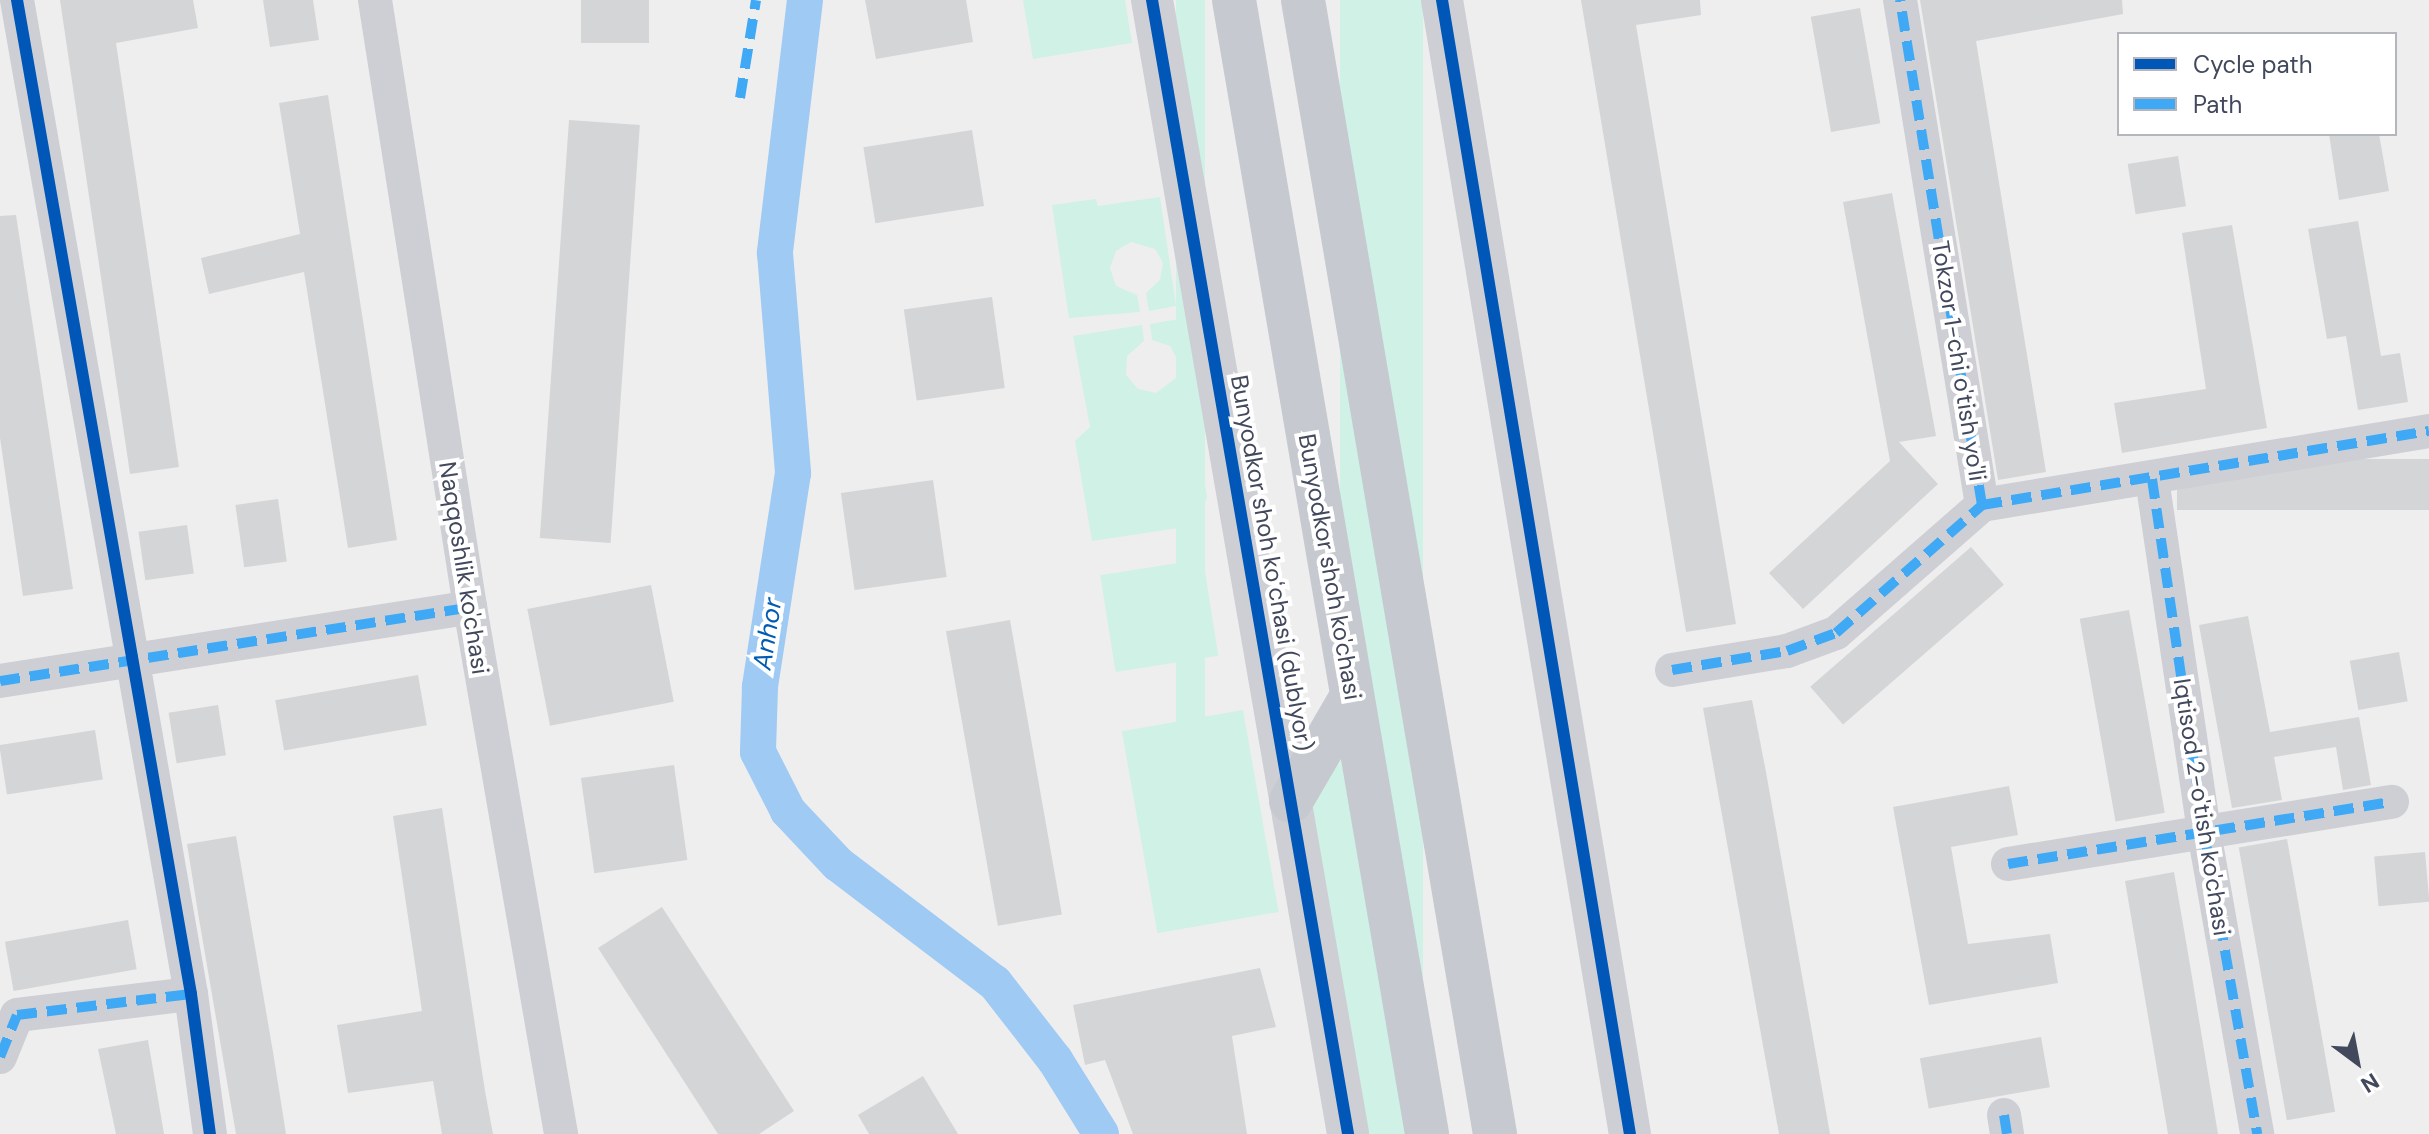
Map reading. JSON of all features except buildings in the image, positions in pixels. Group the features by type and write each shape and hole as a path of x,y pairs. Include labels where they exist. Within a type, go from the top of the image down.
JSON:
{"main road":[{"name":"Bunyodkor shoh ko'chasi","path":"1234,0 1427,1134"},
{"path":"1303,0 1495,1134"},
{"path":"1291,801 1352,696"}],"street":[{"path":"17,0 191,994 210,1134"},
{"name":"Naqqoshlik ko'chasi","path":"375,0 470,607 561,1134"},
{"name":"Bunyodkor shoh koʻchasi (dublyor)","path":"1152,0 1348,1134"},
{"path":"1442,0 1630,1134"},
{"name":"Tokzor 1-chi o'tish yo'li","path":"1672,670 1787,651 1836,633 1982,505 1900,0"},
{"path":"1982,505 2429,431"},
{"name":"Iqtisod 2-o'tish ko'chasi","path":"2152,479 2204,832 2257,1134"},
{"path":"0,681 470,607"},
{"path":"2008,864 2392,802"},
{"path":"0,1057 17,1015 191,994"}],"green space":[{"path":"1023,0 1125,0 1132,43 1033,59"},
{"path":"1176,0 1205,0 1205,751 1176,751"},
{"path":"1340,0 1423,0 1423,1134 1340,1134"},
{"path":"1160,197 1176,306 1149,311 1146,293 1160,280 1163,263 1155,249 1131,242 1116,251 1110,268 1116,286 1137,295 1140,312 1069,318 1052,205 1096,199 1098,206"},
{"path":"1179,319 1207,497 1203,509 1185,527 1092,541 1075,441 1090,427 1073,336 1142,325 1144,341 1127,356 1126,375 1138,389 1156,393 1176,378 1178,361 1170,346 1152,340 1150,324"},
{"path":"1203,559 1218,656 1116,672 1100,575"},
{"path":"1243,710 1279,912 1157,933 1122,731"},
{"path":"1339,761 1405,1133 1356,1134 1292,769"}],"waterway":[{"name":"Anhor","path":"805,0 775,253 793,473 760,687 758,752 788,811 838,864 995,983 1055,1060 1101,1134"}],"marked path":[{"path":"740,98 756,0"},
{"path":"1672,670 1787,651 1836,633 1982,505 1900,0"},
{"path":"1982,505 2429,431"},
{"path":"2152,479 2204,832 2257,1134"},
{"path":"0,681 470,607"},
{"path":"2008,864 2392,802"},
{"path":"0,1057 17,1015 191,994"},
{"path":"2004,1115 2007,1134"}],"cycle path":[{"path":"17,0 191,994 210,1134"},
{"path":"1152,0 1348,1134"},
{"path":"1442,0 1630,1134"}]}
